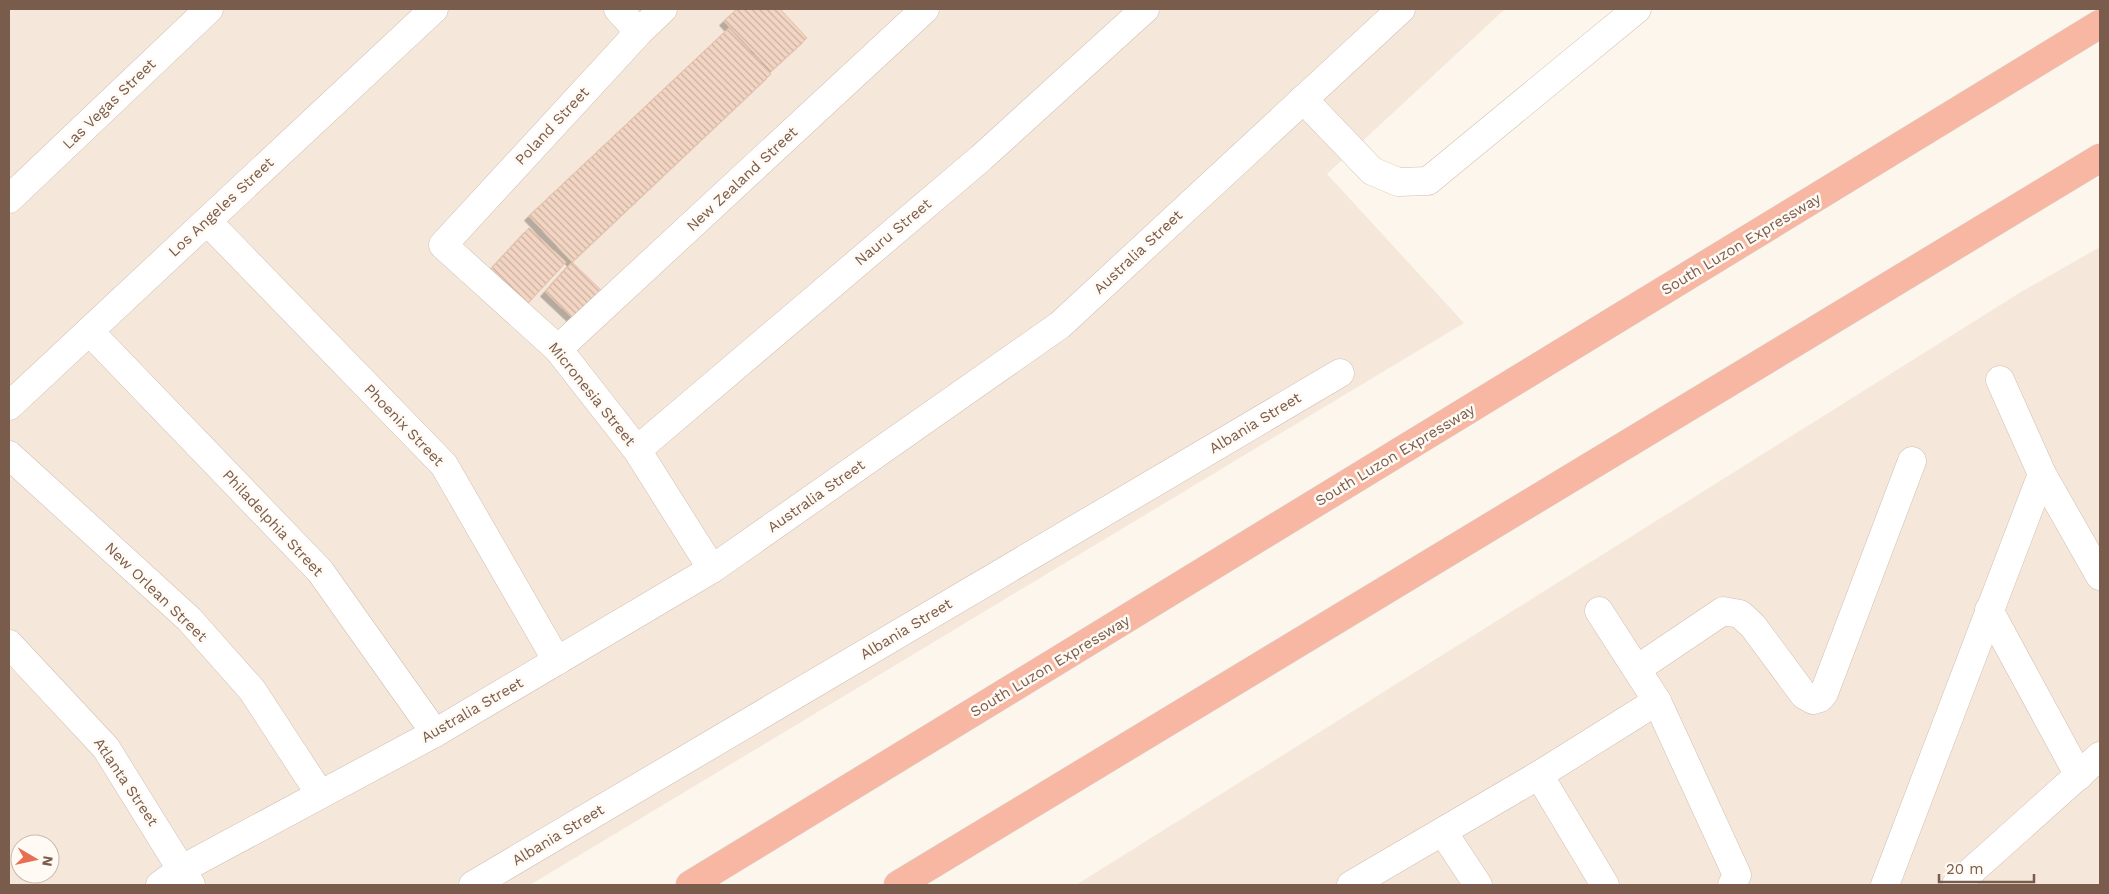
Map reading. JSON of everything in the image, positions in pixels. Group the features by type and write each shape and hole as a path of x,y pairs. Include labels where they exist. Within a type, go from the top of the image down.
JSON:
{"highway":[{"name":"South Luzon Expressway","path":"690,885 2100,24"},
{"path":"898,885 2100,158"}],"street":[{"name":"Las Vegas Street","path":"9,199 209,9"},
{"name":"Los Angeles Street","path":"9,406 434,9"},
{"path":"618,9 639,32"},
{"name":"Poland Street","path":"443,244 639,32 663,9"},
{"name":"New Zealand Street","path":"558,349 926,9"},
{"name":"Nauru Street","path":"637,450 981,158 1145,9"},
{"name":"Australia Street","path":"160,885 187,877 320,794 435,733 712,569 1060,325 1401,9"},
{"path":"1303,99 1372,171 1398,182 1428,181 1637,9"},
{"name":"Phoenix Street","path":"207,221 444,465 557,661"},
{"name":"Micronesia Street","path":"443,244 558,349 637,450 712,569"},
{"name":"Philadelphia Street","path":"89,331 320,571 435,733"},
{"name":"Albania Street","path":"473,885 1340,373"},
{"path":"2000,380 2042,474 2100,576"},
{"name":"New Orlean Street","path":"9,455 189,619 252,690 320,794"},
{"path":"1636,669 1724,611 1740,614 1753,626 1804,695 1812,700 1820,698 1828,684 1912,461"},
{"path":"1885,885 2042,474"},
{"path":"1989,610 2079,776"},
{"path":"1599,611 1657,702 1737,875 1732,885"},
{"name":"Atlanta Street","path":"9,644 106,748 187,877"},
{"path":"1350,885 1539,775 1657,702"},
{"path":"1956,885 2100,756"},
{"path":"1539,775 1605,885"},
{"path":"1443,832 1478,885"}],"shaded area":[{"path":"9,9 1505,9 1327,174 1464,323 530,885 9,885"},
{"path":"2100,247 2100,885 1076,885 2021,292"}],"building":[{"path":"737,9 780,9 807,38 771,71 724,21"},
{"path":"729,28 771,74 572,262 529,216"},
{"path":"529,228 566,262 528,303 491,269"},
{"path":"572,262 607,296 580,325 545,292"}]}
